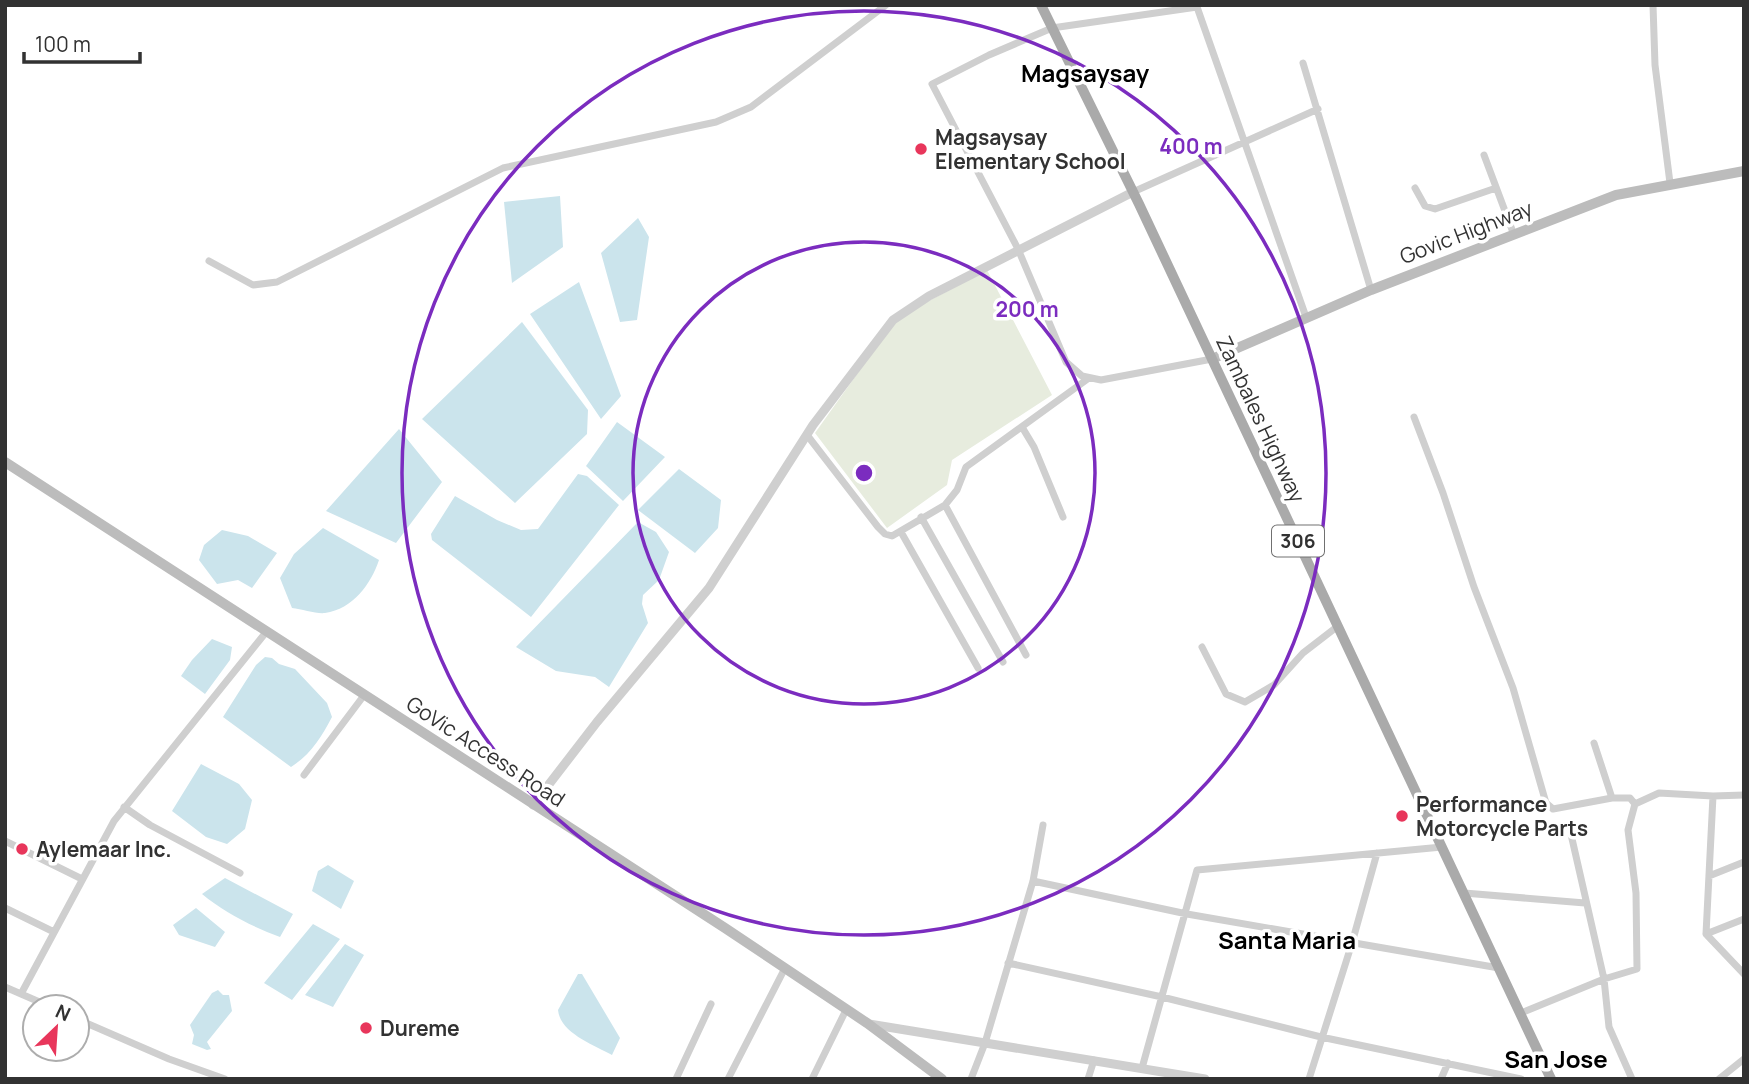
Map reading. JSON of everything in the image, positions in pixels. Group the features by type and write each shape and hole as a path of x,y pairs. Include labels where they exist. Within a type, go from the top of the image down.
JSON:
{"main road":[{"name":"Zambales Highway","path":"1041,5 1133,192 1551,1079"},
{"name":"Govic Highway","path":"1212,359 1371,289 1616,195 1744,171"},
{"name":"GoVic Access Road","path":"5,462 785,968 867,1023 942,1079"}],"street":[{"path":"209,261 253,285 277,282 503,168 716,122 751,107 886,5"},
{"path":"1653,5 1655,65 1670,183"},
{"path":"1212,359 1101,380 1082,376 1066,362 1018,249 932,84 989,55 1052,28 1197,6 1306,317"},
{"path":"1303,63 1371,289"},
{"path":"533,805 597,722 709,588 807,435 893,320 929,296 1018,249 1133,192 1318,109"},
{"path":"1484,155 1514,234"},
{"path":"1415,188 1425,206 1435,209 1496,188"},
{"path":"807,435 885,534 892,536 945,505 957,490 966,467 1089,378"},
{"path":"1414,417 1513,688 1546,803 1553,809 1612,798 1630,798 1635,804"},
{"path":"1021,426 1034,447 1063,517"},
{"path":"945,505 1027,655"},
{"path":"921,517 1003,662"},
{"path":"901,532 978,668"},
{"path":"1202,647 1226,694 1245,702 1274,685 1303,653 1338,626"},
{"path":"22,993 124,807 267,631"},
{"path":"304,775 365,694"},
{"path":"1594,743 1612,798"},
{"path":"1635,804 1659,793 1713,796 1744,794"},
{"path":"1713,796 1706,934 1744,974"},
{"path":"1521,1013 1604,979 1637,969 1636,893 1628,830 1635,804"},
{"path":"124,807 150,825 240,873"},
{"path":"971,1079 985,1043 1033,881 1043,825"},
{"path":"1570,830 1604,979 1609,1027 1632,1079"},
{"path":"5,841 82,879"},
{"path":"1142,1068 1187,914 1197,870 1442,847"},
{"path":"1309,1079 1377,853"},
{"path":"1709,876 1744,862"},
{"path":"1033,881 1187,914 1499,968"},
{"path":"1464,893 1585,903"},
{"path":"5,908 54,932"},
{"path":"1706,934 1744,919"},
{"path":"1008,963 1162,997 1321,1037 1521,1079"},
{"path":"728,1079 785,968"},
{"path":"5,987 21,994"},
{"path":"676,1079 711,1004"},
{"path":"812,1079 846,1010"},
{"path":"867,1023 1205,1079"},
{"path":"91,1025 169,1059 225,1079"},
{"path":"1719,1079 1744,1059"},
{"path":"1087,1079 1094,1060"},
{"path":"1441,1079 1448,1063"},
{"path":"198,1079 202,1071"}],"shaded area":[{"path":"987,270 1052,395 952,460 947,485 887,528 815,433 897,318"}],"water":[{"path":"560,196 563,247 512,283 504,202"},
{"path":"638,218 649,237 637,320 620,322 601,253"},
{"path":"579,282 621,396 601,419 530,314"},
{"path":"522,322 588,410 587,434 515,503 422,419"},
{"path":"617,422 665,457 623,501 586,466"},
{"path":"399,429 442,482 396,543 326,511"},
{"path":"679,469 721,500 718,528 695,553 638,510"},
{"path":"578,474 587,476 619,505 531,617 432,540 431,534 455,496 497,520 521,530 538,529"},
{"path":"638,522 656,532 669,552 659,580 643,595 642,604 648,623 609,687 595,677 556,671 516,647"},
{"path":"323,528 379,560 376,569 360,594 335,611 321,613 292,608 280,578 294,554"},
{"path":"222,530 248,536 277,553 252,588 238,580 217,584 199,560 204,545"},
{"path":"212,639 232,647 230,660 205,694 181,676"},
{"path":"265,657 295,669 327,703 332,717 315,745 291,767 223,717 256,665"},
{"path":"201,764 239,784 252,800 245,829 227,844 206,837 172,811"},
{"path":"328,865 354,881 341,909 312,891 318,871"},
{"path":"225,878 293,914 280,937 240,919 202,894"},
{"path":"196,908 225,932 215,947 179,935 173,925"},
{"path":"313,924 340,939 292,1000 264,983"},
{"path":"345,944 364,955 333,1007 305,995"},
{"path":"578,974 582,974 620,1038 612,1055 571,1032 560,1018 558,1010"},
{"path":"218,990 223,995 229,995 232,1011 207,1042 211,1049 207,1050 192,1044 194,1035 190,1025 212,993"}],"place":[{"name":"Magsaysay Elementary School","path":"921,149"},
{"name":"Performance Motorcycle Parts","path":"1402,816"},
{"name":"Aylemaar Inc.","path":"22,849"},
{"name":"Dureme","path":"366,1028"}],"district":[{"name":"Magsaysay","path":"1085,72"},
{"name":"Santa Maria","path":"1287,939"},
{"name":"San Jose","path":"1556,1058"}]}
